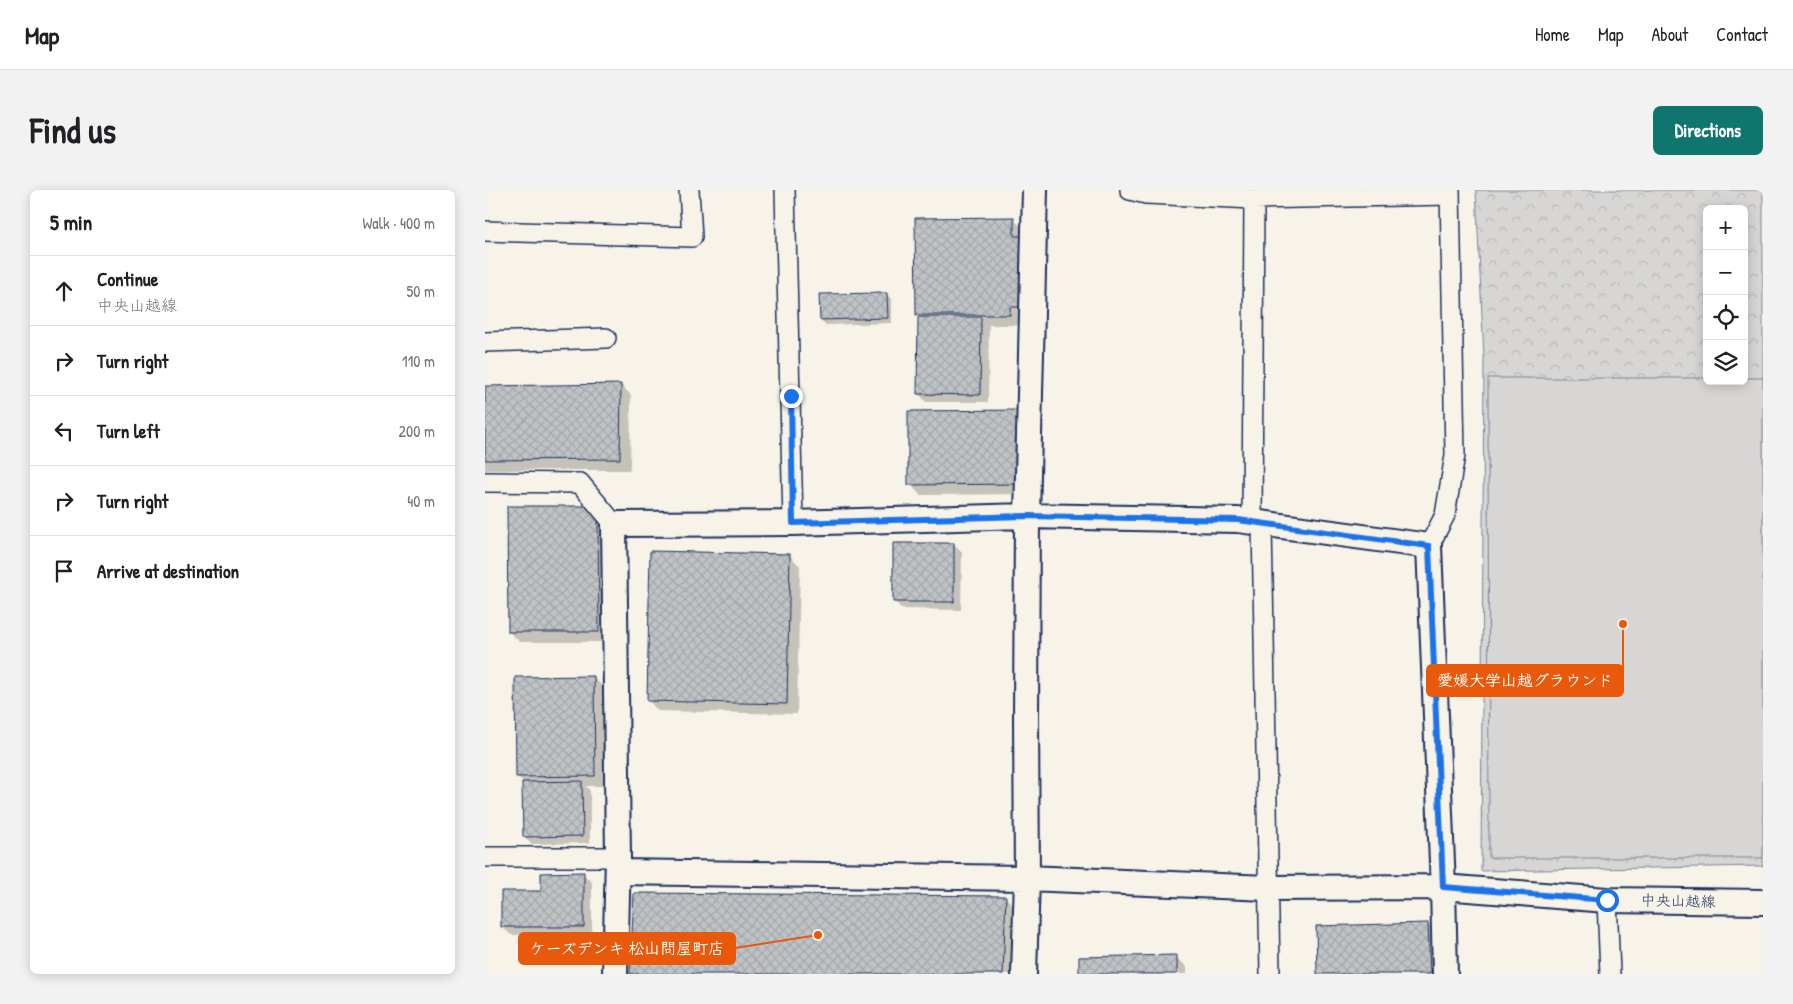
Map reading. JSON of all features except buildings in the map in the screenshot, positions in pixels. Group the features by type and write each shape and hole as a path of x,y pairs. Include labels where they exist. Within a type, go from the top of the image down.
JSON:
{"street":[{"path":"485,232 692,237 689,190"},
{"path":"785,190 793,523"},
{"path":"1024,974 1027,878 1027,516 1035,190"},
{"path":"1130,190 1145,194 1254,199 1450,192 1455,455 1445,515 1429,546 1445,974"},
{"path":"1254,199 1257,523 1270,974"},
{"path":"485,342 606,338"},
{"path":"485,482 580,483 614,524 618,865 615,974"},
{"path":"614,524 793,523 1027,516 1238,520 1429,546"},
{"path":"485,857 618,865"},
{"name":"中央山越線","path":"618,865 1268,888 1443,887 1607,900 1763,902"},
{"path":"1607,900 1610,974"}],"green space":[{"path":"1476,190 1763,190 1763,866 1481,871 1484,357"},
{"path":"1488,378 1703,378 1703,385 1748,385 1748,378 1763,378 1763,858 1489,858"}],"place":[{"name":"愛媛大学山越グラウンド","path":"1623,624"},
{"name":"ケーズデンキ 松山問屋町店","path":"818,935"}],"route":[{"path":"791,396 793,523 1027,516 1238,520 1429,546 1443,887 1607,900"}]}
